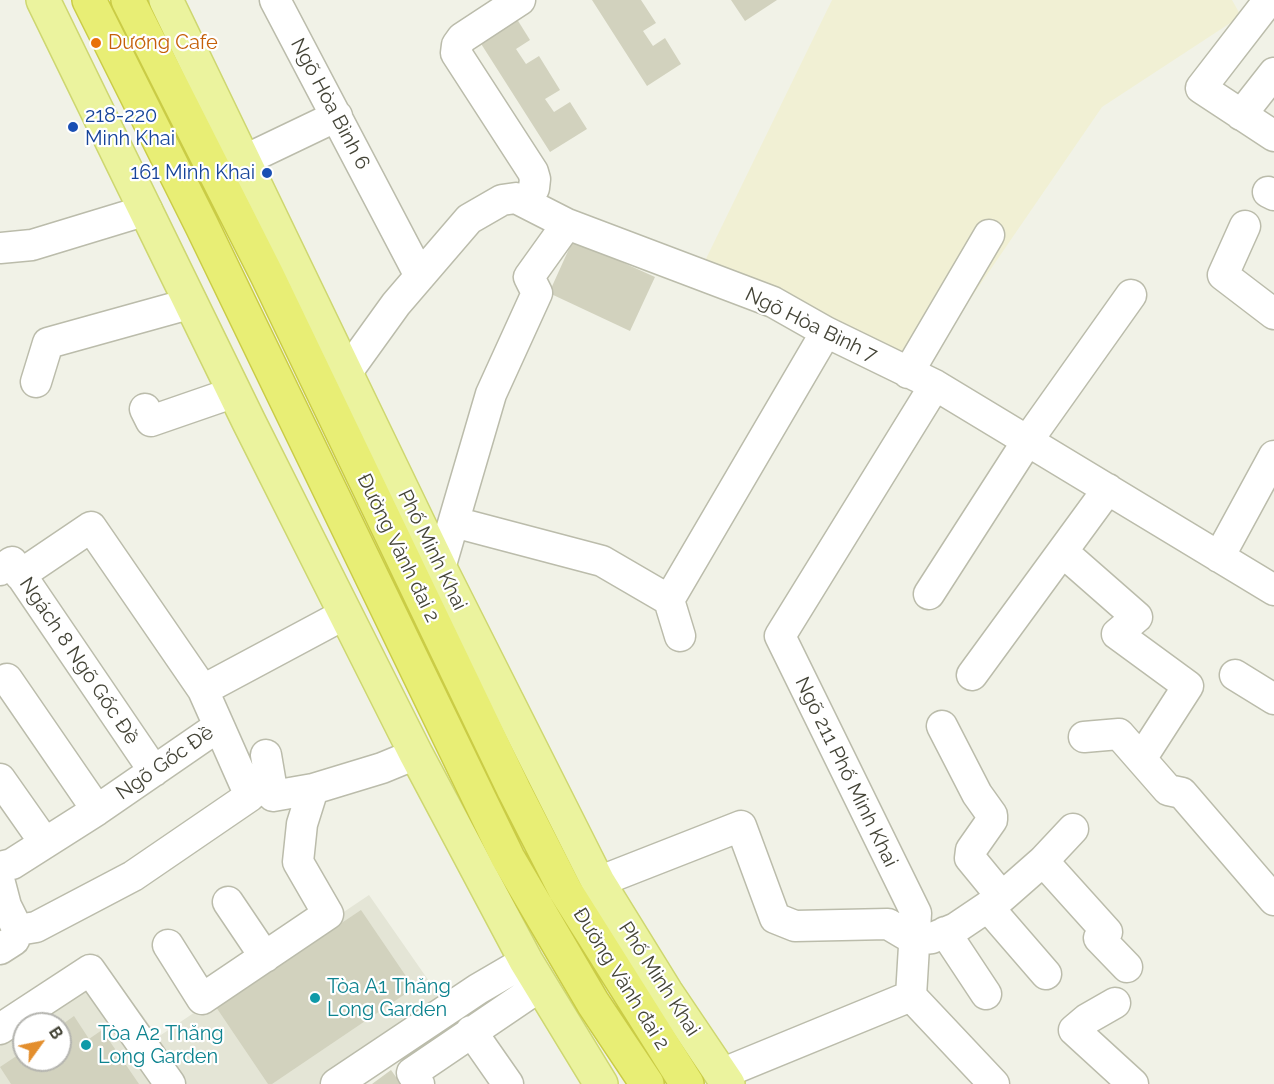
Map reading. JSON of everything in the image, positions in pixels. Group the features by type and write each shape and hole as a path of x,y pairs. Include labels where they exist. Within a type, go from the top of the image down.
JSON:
{"highway":[{"name":"Đường Vành đai 2","path":"89,0 216,255 508,858 593,1003 647,1084"},
{"name":"Đường Vành đai 2","path":"128,0 267,275 514,790 565,890 687,1084"}],"main road":[{"path":"43,0 416,754 533,973 601,1084"},
{"name":"Phố Minh Khai","path":"166,0 440,568 598,882 724,1079"}],"street":[{"name":"Ngõ Hòa Bình 6","path":"275,0 420,276"},
{"path":"520,0 462,38 457,45 456,53 533,172 534,188 527,202"},
{"path":"1269,0 1201,88 1274,136"},
{"path":"1241,115 1274,73"},
{"path":"245,160 337,116"},
{"name":"Ngõ Hòa Bình 7","path":"347,372 420,276 469,219 502,200 516,198 567,224 773,302 826,332 935,385 1274,590"},
{"path":"0,248 32,245 147,210"},
{"path":"440,568 491,394 537,293 529,277 567,224"},
{"path":"1245,226 1223,274 1274,314"},
{"path":"908,373 989,235"},
{"path":"929,594 1028,440 1131,295"},
{"path":"36,382 48,344 192,303"},
{"path":"669,600 826,332"},
{"name":"Ngõ 211 Phố Minh Khai","path":"911,996 916,913 780,636 935,385"},
{"path":"145,409 151,421 235,392"},
{"path":"1219,557 1274,456"},
{"path":"972,675 1064,553 1108,489"},
{"path":"454,522 602,561 669,600 680,636"},
{"name":"Ngõ Gốc Đề","path":"0,867 12,864 97,810 219,726 203,690 91,527 10,572"},
{"path":"1064,553 1137,617 1117,634 1188,686 1141,759"},
{"name":"Ngách 8 Ngõ Gốc Đề","path":"10,572 154,771"},
{"path":"203,690 345,614"},
{"path":"1235,675 1274,699"},
{"path":"7,679 97,810"},
{"path":"0,883 6,906 9,940 133,876 250,796 219,726"},
{"path":"942,726 977,794 992,815 992,820 970,850 970,858 995,902 1047,974"},
{"path":"1084,737 1119,734 1168,790 1182,793 1274,900"},
{"path":"266,755 273,796 313,789 382,768 416,754"},
{"path":"0,779 37,848"},
{"path":"168,945 202,999 328,914 298,862 302,824 313,789"},
{"path":"0,804 37,848"},
{"path":"598,882 741,826 775,918 795,926 888,924 915,940 932,938 945,933 995,902 1043,861 1073,829"},
{"path":"1043,861 1107,932 1099,938 1127,967"},
{"path":"228,902 265,957"},
{"path":"945,933 986,994"},
{"path":"0,1029 90,970 170,1084"},
{"path":"429,1077 471,1031 533,973"},
{"path":"336,1084 478,989 533,973"},
{"path":"724,1079 911,996 994,1084"},
{"path":"1115,1003 1087,1019 1074,1030 1133,1084"},
{"path":"471,1031 508,1084"}],"shaded area":[{"path":"832,0 1232,0 1241,16 1102,107 920,372 702,267"},
{"name":"Tòa A2 Thăng Long Garden","path":"369,895 454,1017 355,1084 0,1084 0,1016 98,954 158,1037"}],"building":[{"path":"592,0 641,0 656,23 643,31 653,46 665,38 681,64 647,86"},
{"path":"731,0 777,0 745,21"},
{"path":"515,16 530,40 516,49 526,64 539,56 560,90 545,99 554,112 570,102 587,129 550,152 478,39"},
{"path":"573,240 655,277 630,331 549,293"},
{"name":"Tòa A1 Thăng Long Garden","path":"361,910 414,988 272,1084 268,1084 216,1007"},
{"name":"Tòa A2 Thăng Long Garden","path":"74,1016 89,1039 102,1030 139,1084 11,1084 0,1067 12,1059 12,1072 72,1072 72,1017"},
{"path":"391,1070 401,1084 372,1084"}],"place":[{"name":"Dương Cafe","path":"96,43"},
{"name":"218-220 Minh Khai","path":"73,127"},
{"name":"161 Minh Khai","path":"267,173"},
{"name":"Tòa A1 Thăng Long Garden","path":"315,998"},
{"name":"Tòa A2 Thăng Long Garden","path":"86,1045"}]}
